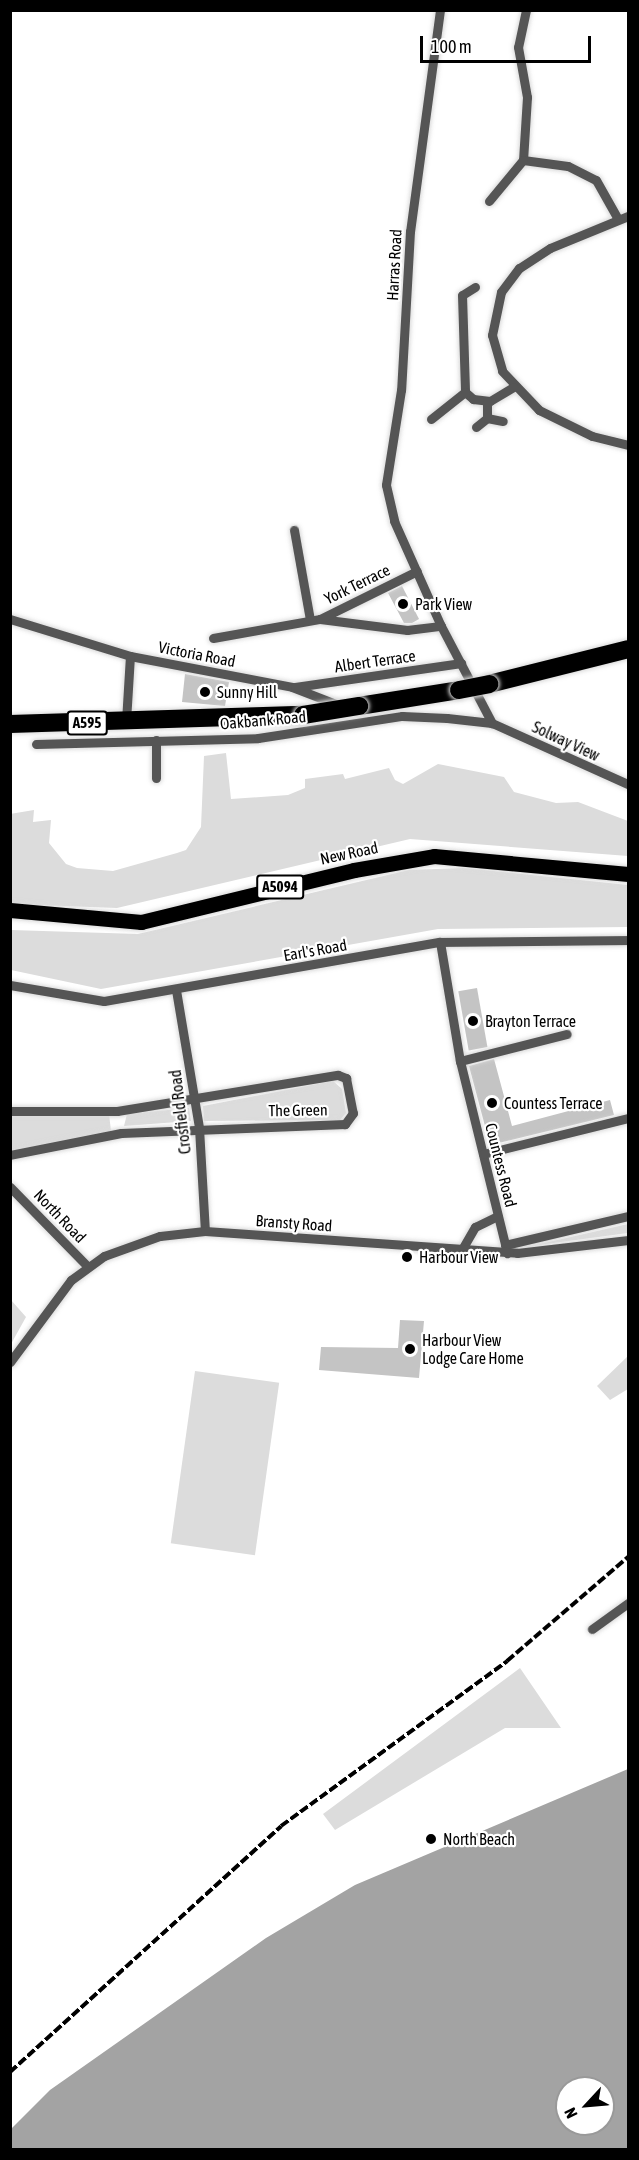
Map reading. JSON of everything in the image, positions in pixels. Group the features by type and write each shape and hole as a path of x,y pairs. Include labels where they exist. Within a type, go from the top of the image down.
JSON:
{"highway":[{"name":"A595","path":"10,724 164,723 303,715 489,684 628,649"}],"main road":[{"name":"New Road","path":"10,910 141,922 354,870 434,856 628,874"}],"street":[{"name":"Harras Road","path":"417,571 394,521 386,474 401,390 410,231 440,10"},
{"path":"489,201 502,195 523,160 527,97 518,47 526,10"},
{"path":"523,160 568,166 596,180 618,219"},
{"path":"628,216 550,248 519,268 501,292 492,335 494,353 513,387 563,424 628,445"},
{"path":"465,392 459,293 475,287"},
{"path":"486,401 513,387"},
{"path":"465,392 486,401"},
{"path":"431,419 465,392"},
{"path":"486,401 488,418"},
{"path":"476,427 488,418 503,421"},
{"path":"294,530 315,620"},
{"path":"417,571 441,626 492,723"},
{"name":"York Terrace","path":"315,620 417,571"},
{"name":"Victoria Road","path":"10,619 130,656 292,687 378,719"},
{"path":"213,638 315,620 407,630 441,626"},
{"path":"126,723 130,656"},
{"name":"Albert Terrace","path":"292,687 461,663"},
{"name":"Oakbank Road","path":"36,744 258,738 378,719 492,723"},
{"name":"Solway View","path":"492,723 628,784"},
{"path":"156,740 156,778"},
{"name":"Earl's Road","path":"10,985 104,1001 440,942 628,940"},
{"name":"Countess Road","path":"440,942 460,1061 506,1249"},
{"name":"Crosfield Road","path":"176,990 196,1102 205,1231"},
{"path":"460,1061 567,1034"},
{"name":"The Green","path":"10,1111 117,1111 196,1102 339,1075 346,1078 353,1113 345,1124 199,1128 121,1133 10,1155"},
{"path":"483,1154 628,1118"},
{"name":"North Road","path":"10,1187 87,1266"},
{"path":"461,1251 475,1227 498,1215"},
{"path":"506,1249 628,1216"},
{"name":"Bransty Road","path":"10,1362 43,1312 87,1266 139,1241 205,1231 461,1251 628,1240"},
{"path":"592,1629 628,1603"}],"shaded area":[{"path":"226,753 231,799 288,795 305,788 305,779 343,774 345,779 389,768 395,780 403,784 438,764 504,777 514,792 556,803 578,802 628,821 628,856 410,839 117,908 11,904 10,814 34,810 33,822 51,820 49,843 66,864 77,868 113,871 177,853 186,850 201,827 204,756"},
{"path":"464,868 628,885 628,927 438,929 101,989 11,970 11,930 138,934 409,870"},
{"path":"333,1081 342,1089 346,1113 340,1120 204,1121 203,1106"},
{"path":"189,1108 191,1121 124,1126 127,1114"},
{"path":"109,1114 111,1131 11,1151 10,1116"},
{"path":"628,1224 628,1233 531,1246"},
{"path":"11,1300 26,1317 11,1344"},
{"path":"628,1356 628,1389 610,1400 597,1386"},
{"path":"195,1371 279,1383 255,1555 171,1543"},
{"path":"520,1668 561,1728 505,1728 335,1830 323,1814"},
{"path":"628,1769 628,2149 11,2149 11,2129 50,2090 266,1938 355,1885"}],"building":[{"name":"Park View","path":"402,586 419,619 412,623 404,623 388,593"},
{"name":"Sunny Hill","path":"185,674 229,682 225,706 182,702"},
{"name":"Brayton Terrace","path":"477,988 487,1047 469,1050 458,991"},
{"path":"494,1059 512,1126 610,1100 614,1115 490,1145 469,1066"},
{"name":"Harbour View Lodge Care Home","path":"400,1320 424,1321 419,1378 319,1370 321,1347 398,1348"}],"railway":[{"path":"10,2072 281,1826 507,1661 628,1557"}],"place":[{"name":"Park View","path":"403,604"},
{"name":"Sunny Hill","path":"205,692"},
{"name":"Brayton Terrace","path":"473,1021"},
{"name":"Countess Terrace","path":"492,1103"},
{"name":"Harbour View","path":"407,1257"},
{"name":"Harbour View Lodge Care Home","path":"410,1349"},
{"name":"North Beach","path":"431,1839"}]}
